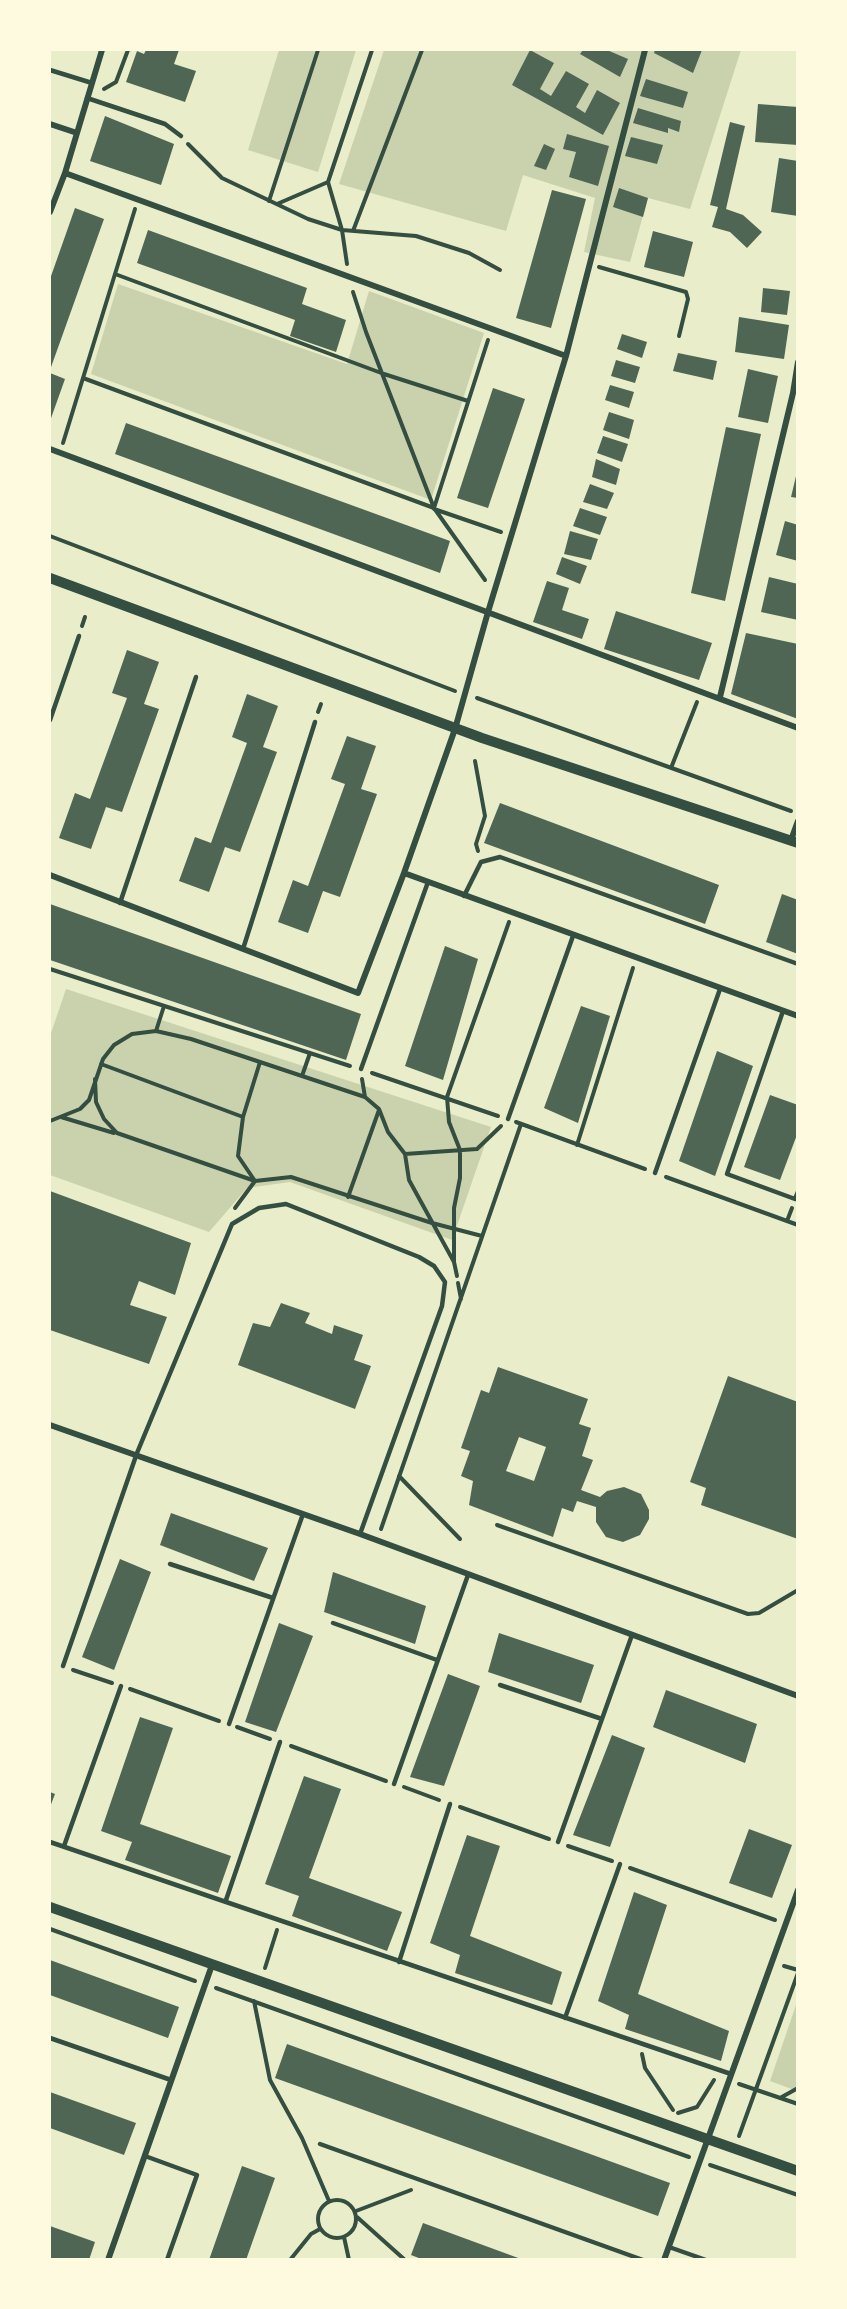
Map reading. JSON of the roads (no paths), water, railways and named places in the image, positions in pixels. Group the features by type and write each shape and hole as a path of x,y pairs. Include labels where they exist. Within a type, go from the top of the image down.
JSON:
{"street":[{"path":"50,212 65,173 102,50"},
{"path":"50,875 358,993 404,873 466,694 488,612 566,356 645,50"},
{"path":"50,124 76,133"},
{"path":"65,173 566,356"},
{"path":"720,698 795,394 798,362"},
{"path":"50,449 702,690 798,728"},
{"path":"50,578 455,729 794,842 798,821"},
{"path":"404,873 798,1016"},
{"path":"50,1425 137,1453 798,1696"},
{"path":"664,2259 798,1890"},
{"path":"50,1907 798,2171"},
{"path":"108,2259 212,1965"}],"lane":[{"path":"50,70 92,83"},
{"path":"87,99 165,124 181,136"},
{"path":"50,720 79,636"},
{"path":"120,903 196,677"},
{"path":"243,949 315,722"},
{"path":"464,896 481,862 489,858 500,857 798,964"},
{"path":"361,1069 428,882"},
{"path":"508,1119 573,936"},
{"path":"655,1173 720,989"},
{"path":"783,1011 727,1174 795,1199 798,1192"},
{"path":"63,1666 137,1453 232,1224 258,1208 286,1204 419,1257 434,1266 446,1282 442,1306 360,1534"},
{"path":"229,1724 303,1514"},
{"path":"170,1564 273,1598"},
{"path":"394,1784 468,1575"},
{"path":"333,1623 437,1660"},
{"path":"558,1842 632,1635"},
{"path":"500,1685 602,1719"},
{"path":"64,1846 121,1686"},
{"path":"226,1900 280,1742"},
{"path":"399,1962 450,1804"},
{"path":"50,1842 226,1900 640,2044 730,2078"},
{"path":"565,2018 620,1864"},
{"path":"50,2038 171,2080"},
{"path":"320,2144 426,2184 643,2259"},
{"path":"145,2156 197,2175 167,2259"},
{"path":"669,2247 706,2259"}]}
